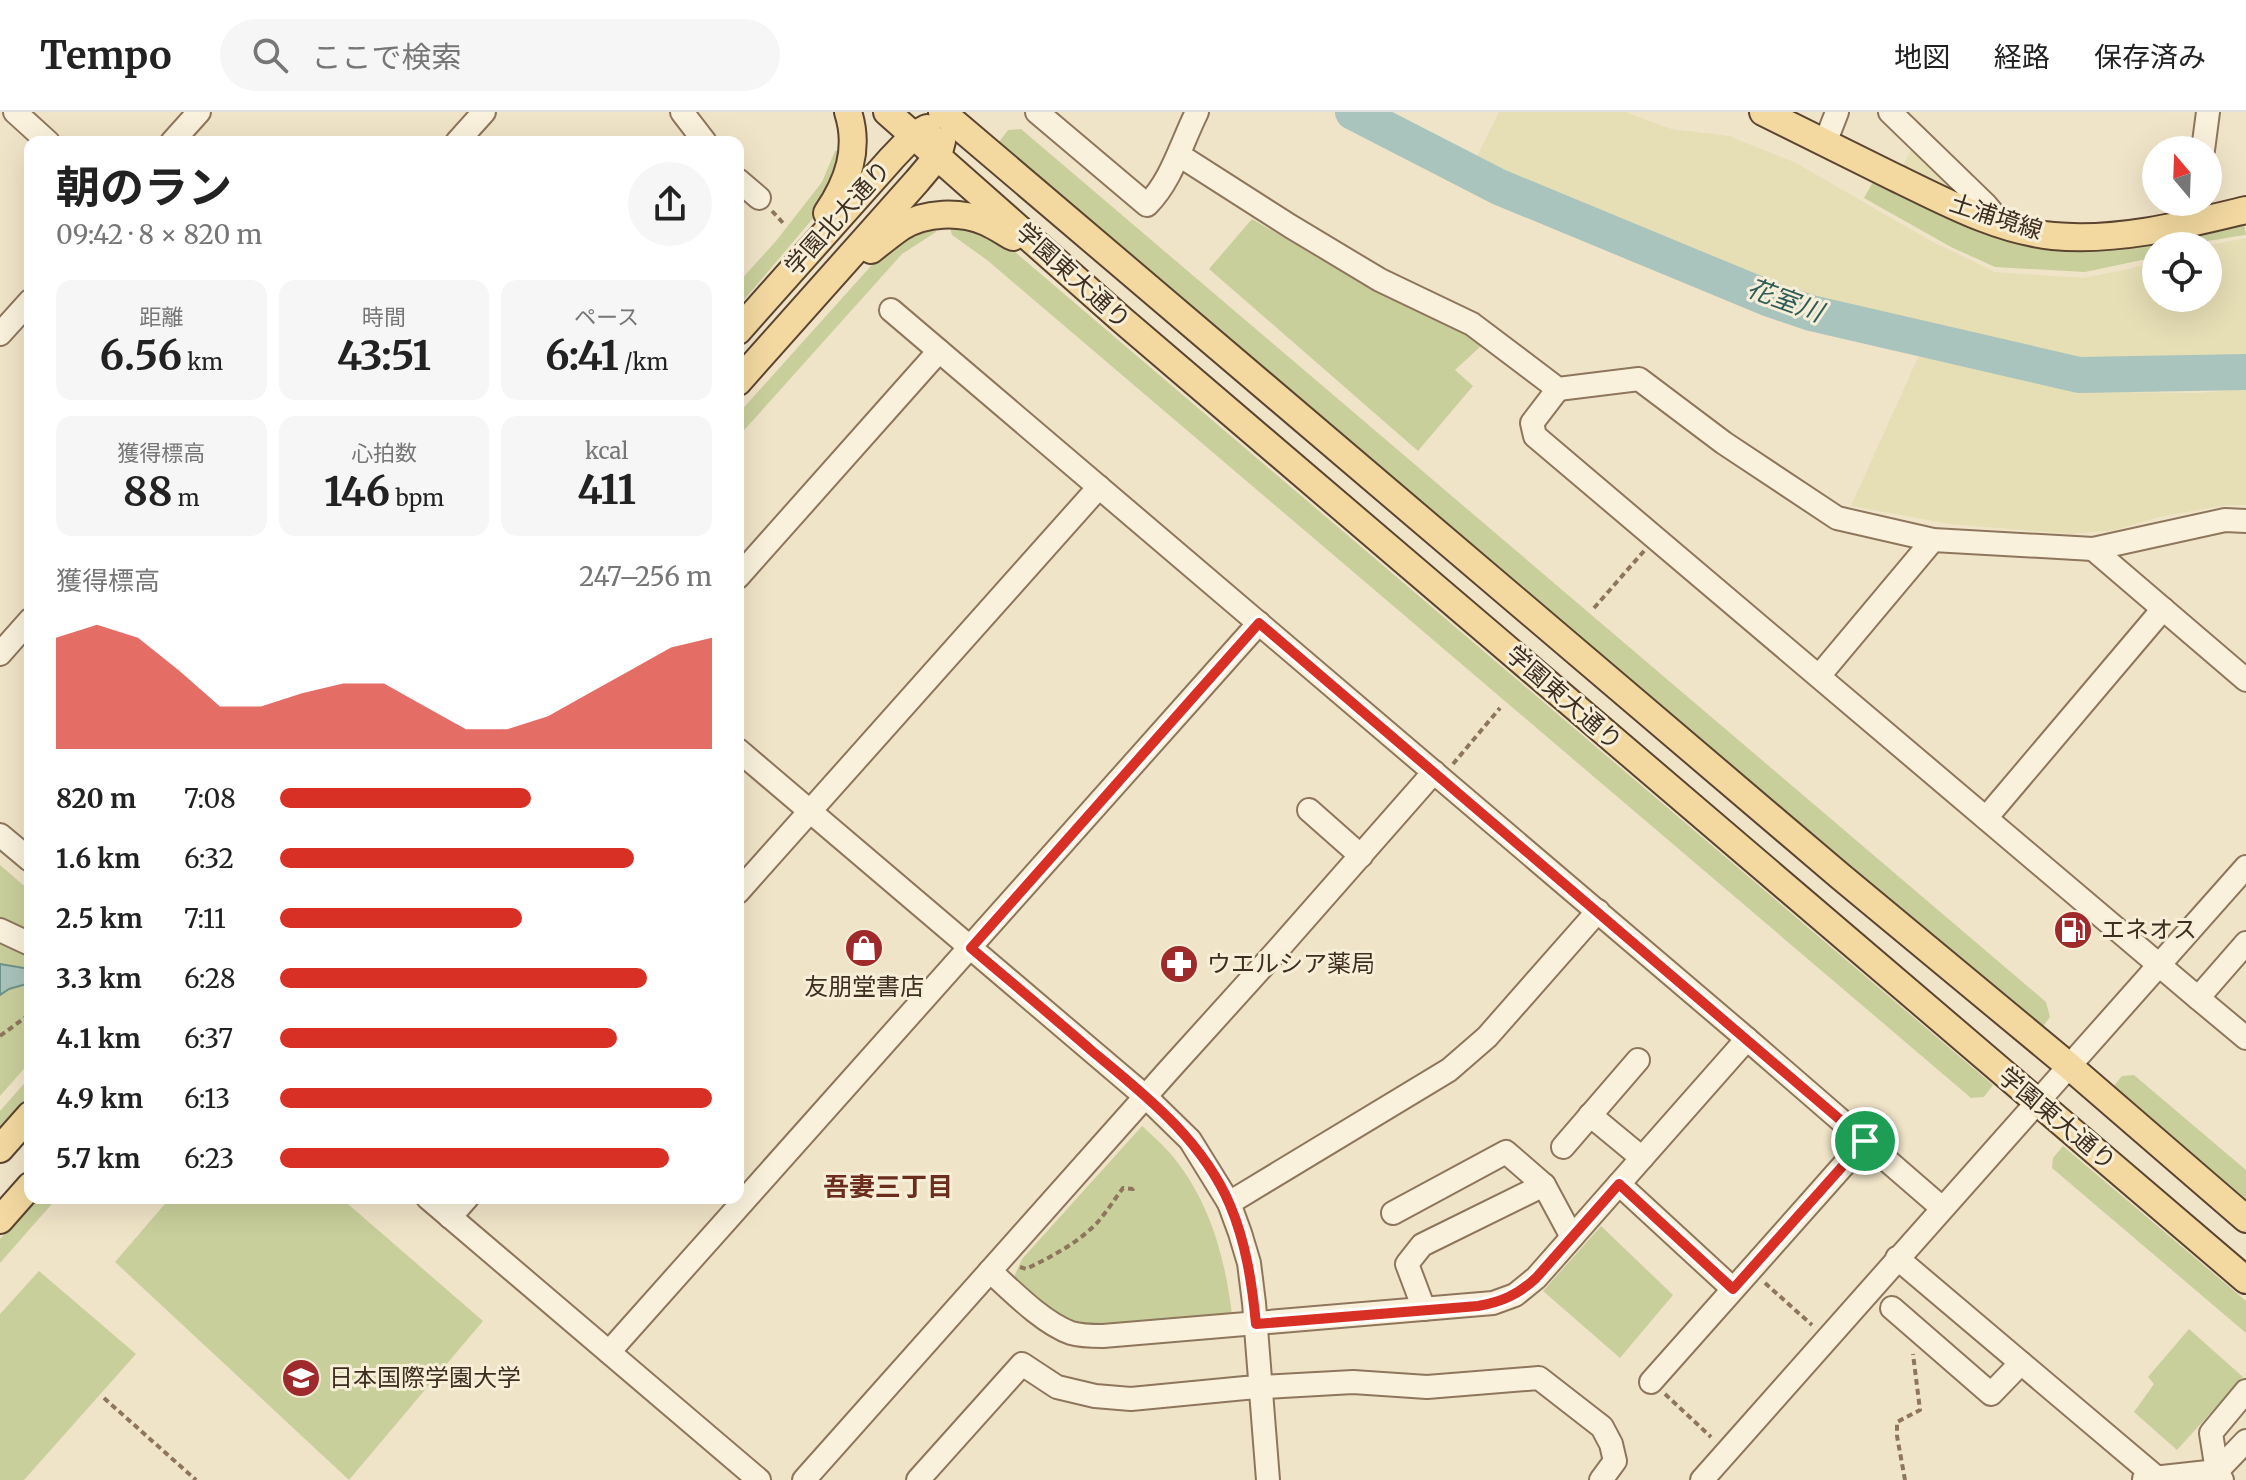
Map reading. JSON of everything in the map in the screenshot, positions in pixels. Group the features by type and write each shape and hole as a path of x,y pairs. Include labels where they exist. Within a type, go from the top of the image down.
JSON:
{"main road":[{"path":"744,325 830,209 847,181 853,142 848,112"},
{"name":"学園東大通り","path":"887,112 1121,319 2246,1280"},
{"name":"土浦境線","path":"1763,112 1960,209 2002,224 2052,236 2081,237 2152,230 2191,216"},
{"path":"938,156 948,114"},
{"name":"学園北大通り","path":"744,325 914,135 948,114"},
{"name":"学園東大通り","path":"948,114 2246,1219"},
{"name":"学園北大通り","path":"744,375 938,156"},
{"name":"土浦境線","path":"2222,210 2246,210"},
{"path":"818,291 903,226 940,215 958,215 984,221 1058,263"},
{"path":"0,1149 24,1122"},
{"path":"0,1220 24,1193"}],"street":[{"path":"15,112 41,136"},
{"path":"177,136 199,112"},
{"path":"462,136 484,112"},
{"path":"682,112 700,136"},
{"path":"1037,112 1147,205 1157,195 1179,155 1197,112"},
{"path":"1825,143 1837,112"},
{"path":"1890,112 2002,224"},
{"path":"2205,136 2208,112"},
{"path":"1179,155 1380,280 1472,324 1558,389 1639,379 1724,443 1837,518 1933,540 2093,549 2225,520 2246,521"},
{"path":"744,185 759,198"},
{"path":"0,334 24,308"},
{"path":"891,310 1942,1208"},
{"path":"744,570 939,351"},
{"path":"1558,389 1532,423 1535,436 2246,1038"},
{"path":"744,885 1099,487"},
{"path":"1819,676 1933,540"},
{"path":"2093,549 2246,680"},
{"path":"1986,818 2163,609"},
{"path":"744,1201 1259,623"},
{"path":"0,654 24,627"},
{"path":"744,755 1146,1097 1190,1140 1229,1203 1249,1263 1268,1480"},
{"path":"804,1480 1361,856 1438,775"},
{"path":"1309,810 1361,856"},
{"path":"0,835 24,855"},
{"path":"1702,1480 2246,867"},
{"path":"1229,1203 1449,1070 1487,1037 1598,911"},
{"path":"0,930 24,941"},
{"path":"2198,998 2246,943"},
{"path":"990,1271 1052,1323 1072,1333 1103,1336 1493,1303 1515,1295 1536,1278 1747,1039"},
{"path":"1563,1147 1638,1060"},
{"path":"1590,1115 1642,1158"},
{"path":"1651,1382 1865,1141"},
{"path":"1393,1213 1506,1152 1544,1185 1572,1237"},
{"path":"1619,1184 1733,1289"},
{"path":"1424,1309 1407,1264 1422,1245 1544,1185"},
{"path":"435,1204 759,1480"},
{"path":"450,1217 462,1204"},
{"path":"609,1352 742,1204"},
{"path":"1897,1258 2021,1363 2148,1479 2219,1476 2246,1441"},
{"path":"1892,1308 1991,1394 2021,1363"},
{"path":"918,1480 1022,1364 1057,1387 1095,1396 1131,1399 1353,1382 1427,1387 1539,1378 1602,1427 1615,1461 1601,1480"},
{"path":"2219,1476 2211,1433 2246,1391"}],"path":[{"path":"1594,608 1640,556"},
{"path":"1438,775 1500,708"},
{"path":"0,1036 24,1018"},
{"path":"1014,1265 1026,1269 1051,1257 1096,1223 1123,1188 1133,1189 1136,1186"},
{"path":"1750,1270 1817,1330"},
{"path":"1905,1480 1897,1422 1920,1410 1913,1353 1923,1334"},
{"path":"1651,1382 1717,1442"},
{"path":"104,1398 196,1480"}],"shaded area":[{"path":"1499,112 1626,112 1671,129 1729,136 1794,162 1931,241 1995,272 2083,278 2142,265 2142,312 2222,312 2222,243 2246,238 2246,363 2070,368 1884,324 1758,287 1472,167"},
{"path":"1913,145 1972,201 1901,170"},
{"path":"1920,353 2085,392 2197,393 2246,389 2246,505 2226,505 2159,517 2115,530 2071,534 1950,524 1851,506"}],"green space":[{"path":"1021,129 2046,1002 2050,1017 2041,1029 999,142 1008,130"},
{"path":"845,148 826,203 744,300 744,276 822,182 835,151"},
{"path":"1874,180 1950,217 2004,238 2031,246 2087,251 2142,243 2142,260 2085,272 1995,267 1951,247 1864,198"},
{"path":"1252,219 1377,292 1458,329 1481,346 1455,370 1473,386 1418,451 1209,269"},
{"path":"934,224 936,232 902,254 744,430 744,407 891,246"},
{"path":"949,224 991,235 1015,252 1993,1085 1984,1097 1971,1098 987,260 952,235"},
{"path":"2244,224 2246,235 2222,239 2222,232 2195,232"},
{"path":"0,865 24,886 24,1069 0,1096"},
{"path":"2134,1075 2246,1170 2246,1202 2112,1088 2122,1076"},
{"path":"24,1084 24,1107 0,1134 0,1111"},
{"path":"1142,1126 1183,1170 1205,1208 1220,1250 1232,1315 1097,1326 1060,1315 1013,1279 1022,1259"},
{"path":"2063,1146 2246,1301 2246,1333 2052,1168 2053,1158"},
{"path":"31,1204 52,1204 0,1263 0,1239"},
{"path":"165,1204 348,1204 483,1321 349,1480 115,1262"},
{"path":"1601,1226 1673,1295 1620,1358 1543,1291"},
{"path":"39,1271 136,1354 24,1480 0,1480 0,1314"},
{"path":"2189,1329 2243,1377 2177,1450 2134,1412 2154,1384 2148,1377"}],"water":[{"path":"0,964 24,968 24,985 0,995"}],"waterway":[{"name":"花室川","path":"1353,112 1499,187 1811,313 2079,375 2246,372"}],"place":[{"name":"エネオス","path":"2073,930"},
{"name":"友朋堂書店","path":"864,948"},
{"name":"ウエルシア薬局","path":"1179,964"},
{"name":"日本国際学園大学","path":"301,1378"}],"district":[{"name":"吾妻三丁目","path":"888,1187"}],"route":[{"path":"1259,623 1865,1141 1733,1289 1619,1184 1536,1278 1525,1289 1505,1300 1478,1306 1256,1324 1249,1263 1240,1233 1229,1203 1190,1140 1161,1109 971,948 1259,623"}]}
